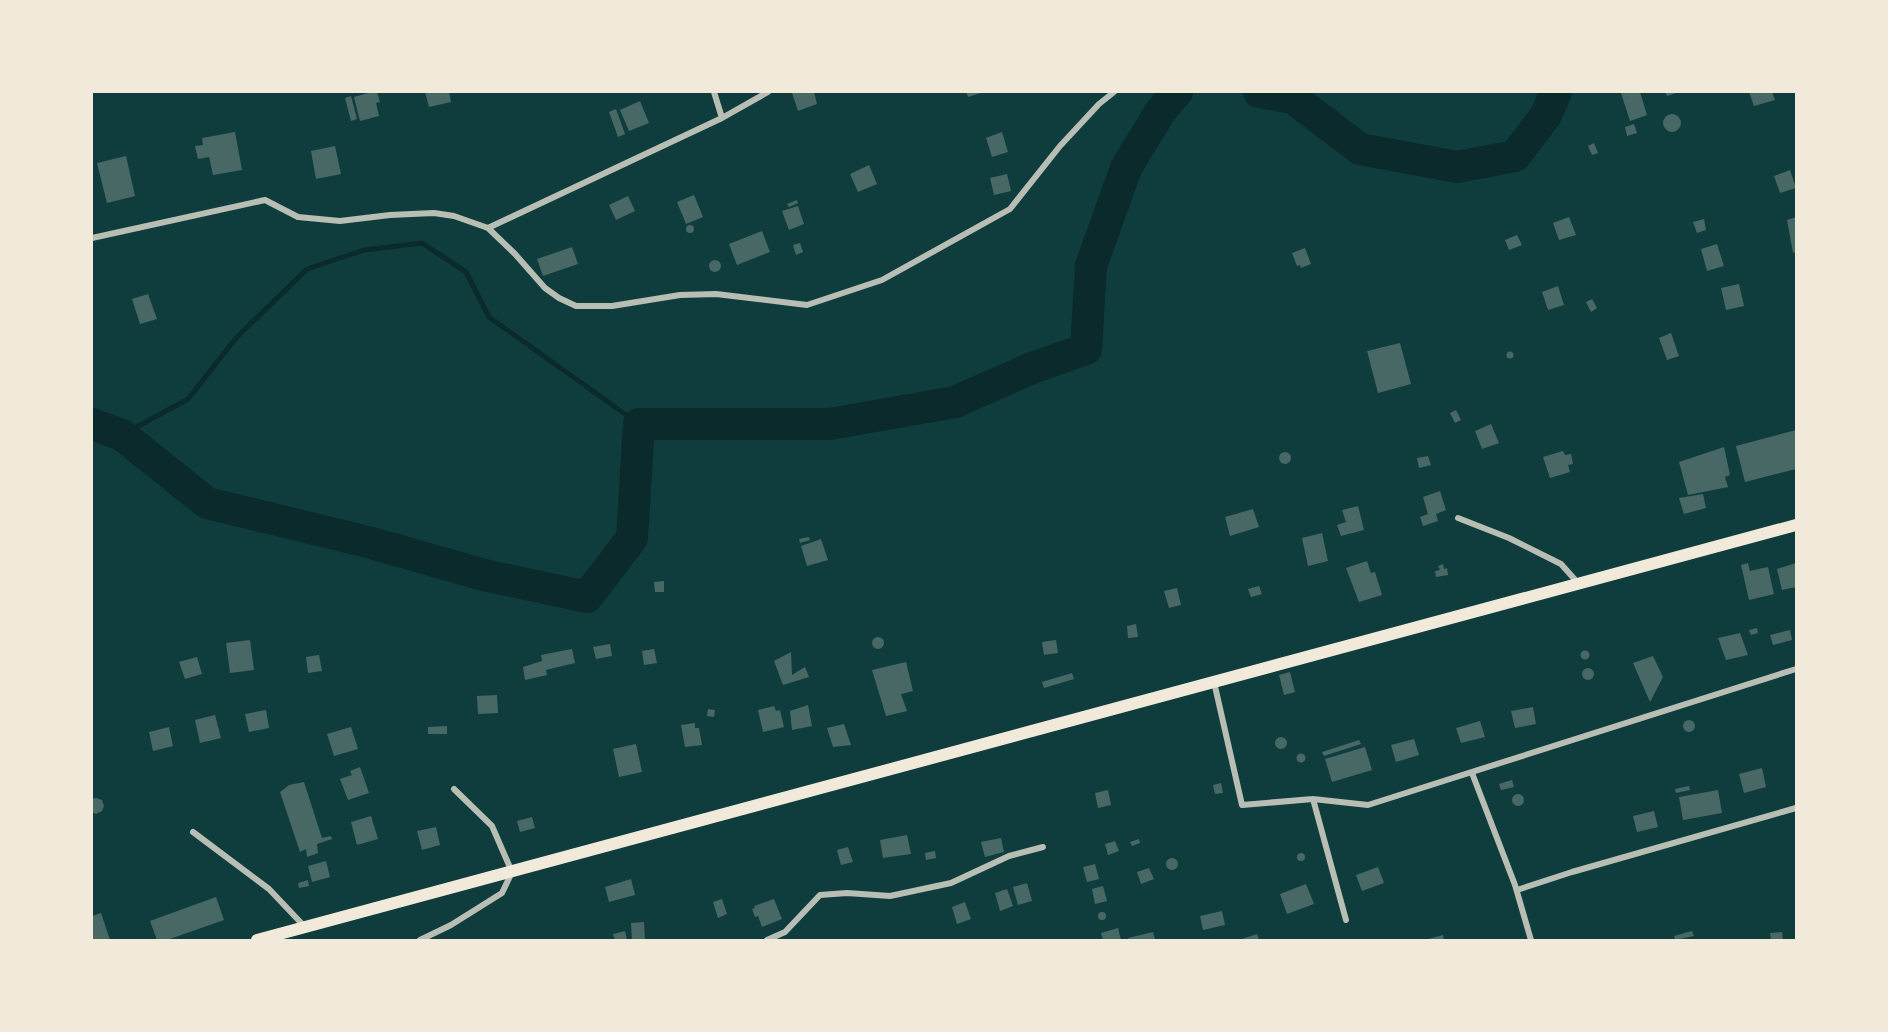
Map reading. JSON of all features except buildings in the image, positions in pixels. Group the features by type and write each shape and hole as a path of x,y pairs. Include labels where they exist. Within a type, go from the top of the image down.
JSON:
{"main road":[{"path":"258,940 1797,525"}],"street":[{"path":"714,92 722,118"},
{"path":"488,228 722,118 768,92"},
{"path":"92,238 265,200 298,217 340,222 390,214 434,213 454,216 488,228 545,288 576,306 612,306 680,295 716,294 807,305 882,280 1010,209 1060,146 1099,104 1114,92"},
{"path":"1458,518 1509,538 1561,564 1578,584"},
{"path":"1214,682 1242,805 1313,799 1368,805 1797,669"},
{"path":"1472,772 1517,890 1532,940"},
{"path":"420,940 451,925 501,893 512,872 492,826 454,789"},
{"path":"1313,799 1346,920"},
{"path":"1517,890 1572,872 1797,808"},
{"path":"193,832 269,888 305,927"},
{"path":"767,940 784,932 820,895 847,893 890,896 951,883 1009,856 1043,847"}],"waterway":[{"path":"92,424 122,435 207,503 368,542 484,575 587,597 632,538 639,424 830,424 955,402 1032,368 1086,349 1091,266 1126,168 1160,112 1177,92"},
{"path":"1259,92 1293,98 1360,149 1457,167 1515,156 1546,115 1556,92"},
{"path":"122,435 188,399 236,338 307,269 364,250 422,243 466,272 489,317 639,424"}]}
